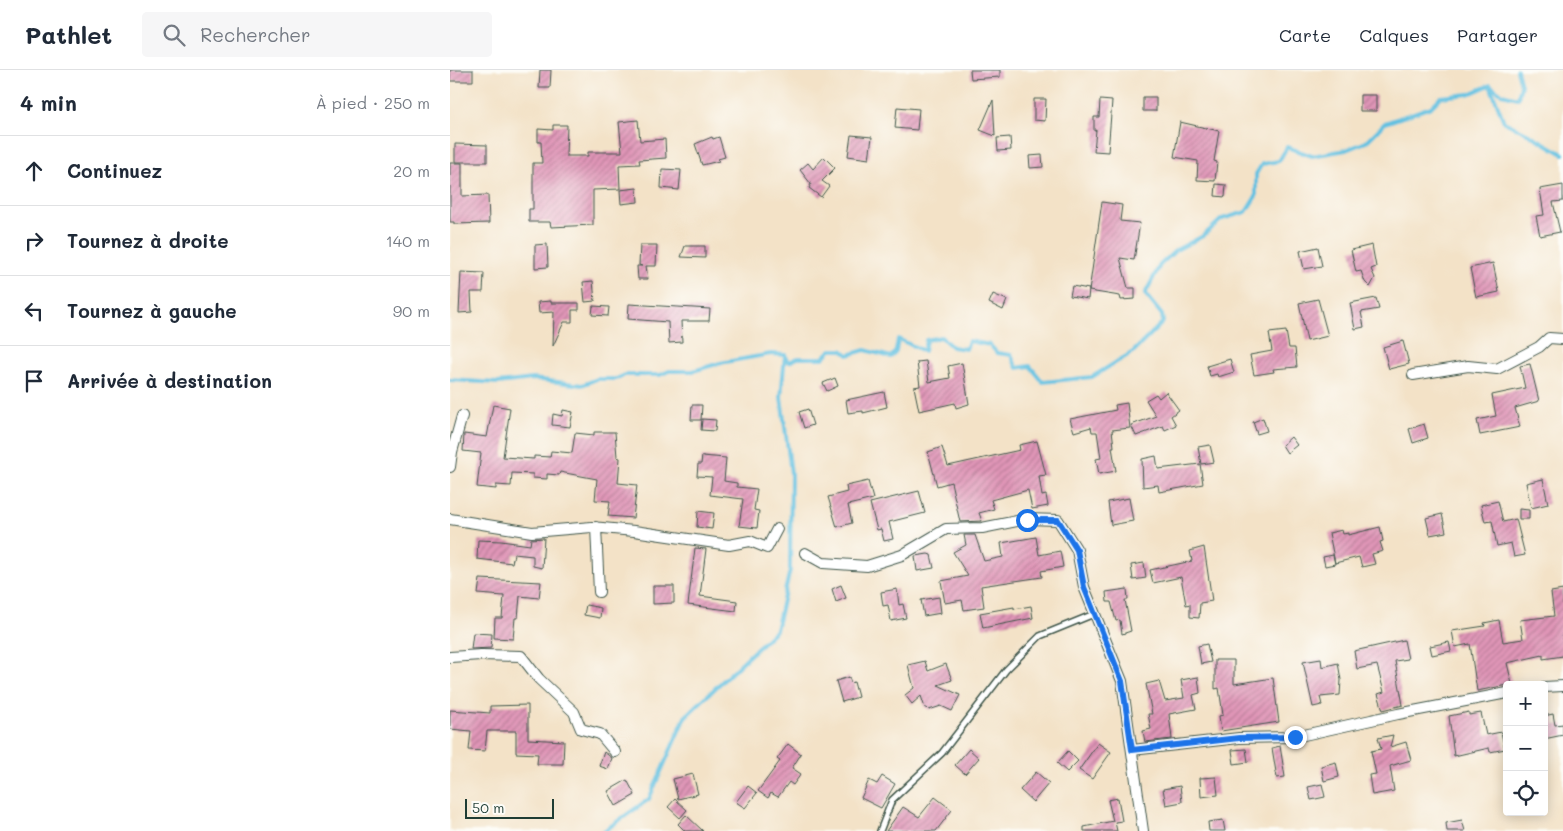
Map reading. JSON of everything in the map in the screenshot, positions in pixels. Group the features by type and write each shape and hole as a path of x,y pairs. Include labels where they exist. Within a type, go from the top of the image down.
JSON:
{"street":[{"path":"1413,376 1468,366 1497,369 1539,347 1549,338 1563,339"},
{"path":"450,468 452,452 462,416"},
{"path":"450,519 532,532 596,527 634,530 728,545 750,541 767,548 777,530"},
{"path":"805,553 823,563 867,566 902,555 946,528 982,528 1027,520 1058,520 1077,550 1084,587 1122,681 1143,831"},
{"path":"596,527 599,592"},
{"path":"450,658 481,655 521,656 539,679 574,712 581,729 600,734 615,752"},
{"path":"1548,687 1563,686"},
{"path":"1132,750 1239,738 1295,737 1398,714 1503,694"}],"lane":[{"path":"880,831 892,800 942,753 1006,670 1040,636 1094,614"}],"building":[{"path":"450,70 473,70 473,81 450,81"},
{"path":"540,70 551,70 550,88 539,88"},
{"path":"970,70 1000,70 1000,77 971,79"},
{"path":"1360,95 1376,95 1376,111 1360,111"},
{"path":"1143,97 1156,97 1156,111 1143,111"},
{"path":"1034,99 1046,99 1045,121 1034,120"},
{"path":"993,100 995,136 980,130"},
{"path":"1100,100 1112,101 1108,152 1094,151 1096,130 1094,131 1094,117 1099,117"},
{"path":"897,107 919,109 917,130 895,128"},
{"path":"638,120 640,141 665,139 666,158 639,160 640,164 619,165 620,189 593,190 593,225 551,227 550,222 529,222 529,209 533,209 533,163 542,163 541,142 538,142 538,129 553,130 553,125 567,125 566,156 588,156 588,152 622,152 619,122"},
{"path":"1180,122 1219,131 1214,161 1217,162 1215,181 1197,180 1198,161 1174,157"},
{"path":"851,135 872,137 869,159 848,156"},
{"path":"712,137 713,139 719,137 725,157 718,159 719,161 702,165 695,144"},
{"path":"1010,137 1011,150 998,151 997,138"},
{"path":"455,144 487,145 487,162 455,162"},
{"path":"1042,155 1043,167 1030,168 1029,156"},
{"path":"824,157 835,168 822,181 829,186 821,197 809,188 811,184 800,170 808,163 813,169"},
{"path":"450,163 462,163 462,196 488,195 489,223 454,224 454,222 450,222"},
{"path":"662,169 681,170 679,190 661,188"},
{"path":"1216,184 1226,185 1225,197 1215,196"},
{"path":"1563,185 1563,201 1553,202 1560,232 1540,236 1536,216 1544,215 1540,189"},
{"path":"637,188 638,202 621,204 620,190"},
{"path":"1102,202 1122,205 1120,221 1140,223 1134,260 1120,258 1128,288 1135,288 1135,299 1121,300 1120,296 1089,291"},
{"path":"547,244 548,267 535,268 535,245"},
{"path":"640,245 657,245 656,266 646,266 648,279 638,279 637,266 642,266 639,265"},
{"path":"1372,245 1376,267 1371,269 1375,278 1370,287 1365,282 1361,271 1356,272 1351,250"},
{"path":"685,246 705,246 705,258 681,257"},
{"path":"1318,247 1322,266 1304,269 1300,251"},
{"path":"1493,263 1499,292 1476,297 1470,268"},
{"path":"461,272 484,273 483,292 471,292 472,312 459,313"},
{"path":"593,281 595,301 585,302 583,282"},
{"path":"1072,286 1089,289 1088,299 1070,296"},
{"path":"993,294 1007,300 1003,310 989,303"},
{"path":"1376,298 1379,309 1361,312 1364,327 1355,329 1350,303"},
{"path":"1318,299 1328,336 1307,341 1299,303"},
{"path":"551,301 551,303 579,303 579,310 572,310 572,322 564,322 553,346 554,312 539,313 538,302"},
{"path":"629,304 710,309 709,321 681,321 682,342 669,343 668,322 628,319"},
{"path":"593,306 609,307 608,316 592,315"},
{"path":"1286,331 1289,348 1295,348 1297,367 1273,369 1274,372 1254,375 1250,355 1272,351 1269,333"},
{"path":"1403,341 1409,364 1389,369 1383,347"},
{"path":"1230,359 1234,372 1218,377 1217,374 1210,376 1207,366"},
{"path":"926,361 929,382 950,378 948,366 962,363 969,404 956,408 955,403 919,411 914,387 920,386 917,362"},
{"path":"1530,364 1539,401 1515,408 1520,427 1480,435 1477,420 1496,416 1492,395 1525,388 1520,366"},
{"path":"835,378 838,386 827,391 823,383"},
{"path":"884,392 887,407 863,413 863,411 848,413 846,400"},
{"path":"1166,392 1179,410 1171,416 1176,425 1165,430 1163,426 1136,436 1131,425 1156,416 1146,400 1156,394 1159,398"},
{"path":"1127,403 1130,428 1112,430 1114,447 1112,447 1116,471 1099,474 1096,459 1101,458 1097,432 1092,432 1091,427 1074,432 1070,419 1116,410 1115,405"},
{"path":"493,405 510,408 503,457 534,459 534,456 550,457 551,451 572,453 575,433 594,435 594,432 615,432 617,457 620,458 618,483 637,485 633,518 608,516 610,501 595,500 597,479 560,472 559,475 547,474 547,479 533,478 533,474 512,473 511,486 496,485 496,489 477,487 481,453 463,451 464,434 487,437"},
{"path":"692,405 702,405 701,420 691,420"},
{"path":"808,409 813,425 804,428 799,412"},
{"path":"563,410 573,412 570,427 552,425 553,414 562,416"},
{"path":"1263,418 1267,431 1257,434 1253,422"},
{"path":"702,419 716,420 715,431 701,430"},
{"path":"1424,424 1428,438 1413,443 1409,429"},
{"path":"1291,437 1297,445 1287,453 1282,445"},
{"path":"1037,441 1046,475 1039,476 1042,496 1046,495 1048,506 1032,509 1028,490 991,500 994,509 979,513 982,521 960,522 951,482 937,486 928,452 942,447 948,466 1020,450 1019,445"},
{"path":"1210,445 1214,462 1201,464 1198,447"},
{"path":"702,456 726,458 724,481 737,483 737,487 757,489 754,510 759,511 757,528 739,526 743,499 710,495 712,477 697,476 698,464 701,464"},
{"path":"1156,456 1158,469 1200,464 1203,484 1159,492 1158,485 1143,487 1142,459"},
{"path":"1543,479 1548,504 1531,508 1526,483"},
{"path":"868,481 873,499 848,505 852,523 837,527 828,497 847,492 846,486"},
{"path":"919,491 925,513 889,522 893,539 884,541 881,529 877,530 870,503"},
{"path":"1129,498 1133,521 1111,525 1108,502"},
{"path":"1498,501 1503,522 1516,519 1525,555 1514,557 1511,543 1497,546 1492,521 1485,522 1481,505"},
{"path":"1519,509 1529,510 1529,519 1519,519"},
{"path":"698,511 714,513 712,529 697,527"},
{"path":"1442,514 1446,532 1430,535 1426,518"},
{"path":"1380,527 1383,541 1380,542 1383,551 1372,554 1375,564 1362,567 1359,557 1335,563 1329,533 1342,530 1343,534 1348,533 1348,535"},
{"path":"964,535 975,535 984,561 1003,557 1001,543 1036,537 1039,555 1060,551 1063,567 1041,571 1042,577 981,586 984,607 964,610 962,600 945,603 941,581 968,576 953,552 966,545"},
{"path":"544,538 542,568 533,566 533,556 514,554 512,563 477,559 478,540 530,545 531,539"},
{"path":"1204,547 1212,601 1200,603 1199,618 1190,617 1190,604 1186,605 1181,577 1153,583 1150,570 1192,561 1190,551"},
{"path":"695,548 706,549 700,596 737,601 736,611 688,605"},
{"path":"931,555 934,568 917,571 915,556"},
{"path":"1333,555 1335,564 1325,566 1323,557"},
{"path":"1144,563 1146,578 1133,580 1131,565"},
{"path":"480,579 541,582 539,598 520,596 518,618 515,618 513,639 494,638 495,618 502,618 504,596 478,594"},
{"path":"841,585 846,598 836,602 832,589"},
{"path":"653,586 674,586 674,603 653,604"},
{"path":"897,589 899,605 903,604 906,618 891,621 888,605 883,606 881,592"},
{"path":"1127,589 1128,600 1125,600 1131,631 1122,634 1120,620 1116,621 1111,602 1107,602 1106,592"},
{"path":"1563,590 1563,656 1543,659 1543,655 1507,663 1511,681 1503,681 1503,686 1477,691 1470,644 1455,647 1452,631 1485,626 1484,623 1499,620 1503,642 1523,639 1520,620 1554,616 1551,592"},
{"path":"939,597 941,613 924,616 921,600"},
{"path":"586,605 601,608 600,618 584,615"},
{"path":"1031,606 1033,618 983,628 980,613"},
{"path":"473,633 492,634 491,648 471,649"},
{"path":"1404,640 1408,659 1395,661 1403,705 1383,710 1378,694 1384,692 1377,665 1357,669 1354,651"},
{"path":"1449,642 1451,651 1432,655 1430,646"},
{"path":"1207,644 1211,662 1201,664 1198,646"},
{"path":"1321,659 1322,667 1338,663 1341,680 1340,695 1320,697 1322,705 1313,707 1303,662"},
{"path":"1215,660 1234,660 1234,684 1273,678 1279,722 1221,731 1219,716 1223,715 1219,688 1215,689"},
{"path":"925,661 928,671 946,664 952,680 938,685 960,695 952,711 941,706 929,710 925,708 921,696 912,704 905,695 914,688 908,665"},
{"path":"849,677 851,683 854,682 858,697 842,702 836,681"},
{"path":"1198,677 1200,693 1193,695 1196,709 1169,714 1172,739 1145,742 1143,731 1151,729 1148,714 1152,714 1146,684 1159,681 1165,701 1184,698 1181,680"},
{"path":"528,705 528,739 564,741 563,764 537,764 538,754 516,753 516,731 487,731 485,751 469,750 471,731 450,729 450,710 490,713 490,706"},
{"path":"1469,712 1469,715 1481,713 1486,735 1501,732 1503,749 1490,752 1489,748 1454,756 1449,716"},
{"path":"1553,714 1555,725 1563,724 1563,735 1548,738 1548,715"},
{"path":"1393,735 1390,747 1406,742 1411,760 1390,766 1394,791 1372,795 1369,775 1376,774 1371,751 1381,749 1378,738"},
{"path":"1098,743 1111,752 1092,779 1079,770"},
{"path":"788,744 801,754 792,768 801,774 793,785 789,782 778,797 771,793 768,798 758,791 780,761 777,759"},
{"path":"1280,746 1285,777 1277,778 1272,748"},
{"path":"969,749 979,758 965,774 955,765"},
{"path":"1246,749 1248,762 1234,764 1232,750"},
{"path":"1068,751 1078,761 1067,772 1057,763"},
{"path":"604,752 612,758 608,769 599,766"},
{"path":"1336,762 1339,777 1324,781 1321,766"},
{"path":"1036,772 1049,783 1033,802 1020,790"},
{"path":"693,774 698,794 678,799 673,779"},
{"path":"882,776 895,784 881,808 861,798 869,780 877,784"},
{"path":"1216,777 1218,795 1201,797 1200,778"},
{"path":"627,780 635,795 616,806 608,791"},
{"path":"1322,784 1325,797 1311,800 1308,787"},
{"path":"748,786 757,793 745,808 736,802"},
{"path":"1180,786 1182,802 1166,805 1163,789"},
{"path":"935,797 952,810 936,831 886,831 903,807 919,817"},
{"path":"1118,798 1122,821 1115,822 1117,831 1084,831 1084,827 1113,821 1108,800"},
{"path":"675,799 687,810 680,818 668,807"},
{"path":"686,815 703,831 685,831 678,824"},
{"path":"1223,820 1225,831 1209,831 1208,822"},
{"path":"1462,820 1465,831 1447,831 1446,823"}],"waterway":[{"path":"450,380 498,383 533,379 582,385 597,379 616,379 625,375 660,375 669,371 693,371 720,363 771,354 785,355 789,362 798,358 823,358 831,350 842,350 848,355 865,350 891,357 896,351 898,339 924,351 926,340 941,337 952,347 966,349 969,341 990,345 997,353 1011,355 1017,368 1030,366 1043,382 1092,377 1133,352 1163,322 1162,315 1145,294 1160,265 1176,250 1203,236 1222,219 1246,212 1256,196 1256,174 1262,164 1279,161 1287,147 1312,156 1346,150 1366,142 1385,123 1431,107 1441,97 1469,94 1490,85 1502,94 1518,98 1521,85 1517,70"},
{"path":"1490,85 1504,122 1563,154"},
{"path":"604,831 649,799 685,717 776,630 790,570 791,473 781,397 785,355"}],"route":[{"path":"1027,520 1058,520 1077,550 1084,587 1122,681 1132,750 1239,738 1295,737"}]}
